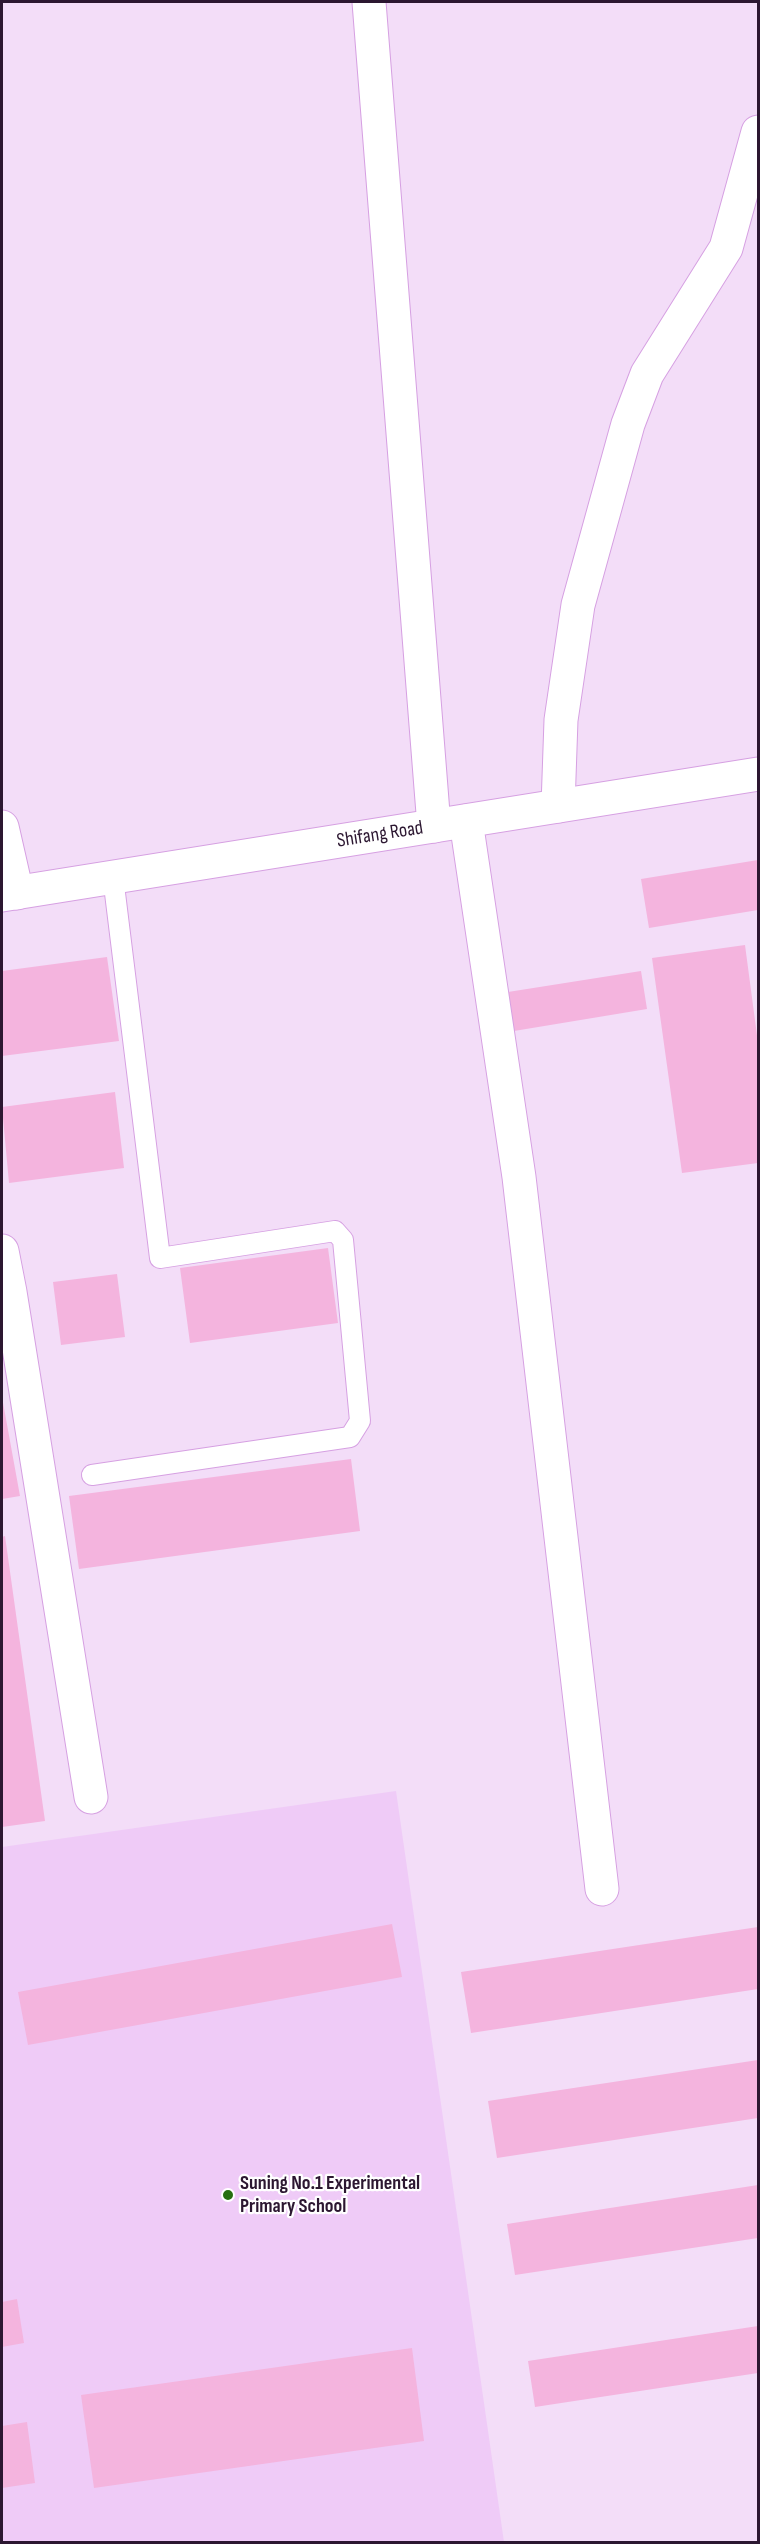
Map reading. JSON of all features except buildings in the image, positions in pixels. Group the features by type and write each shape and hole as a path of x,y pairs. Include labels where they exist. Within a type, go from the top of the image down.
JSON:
{"street":[{"path":"369,2 434,826"},
{"path":"558,806 561,720 578,605 628,424 647,374 726,248 759,132"},
{"name":"Shifang Road","path":"9,894 759,774"},
{"path":"466,821 519,1177 602,1889"},
{"path":"2,827 9,894"},
{"path":"2,1251 91,1797"}],"lane":[{"path":"92,1475 350,1437 360,1421 342,1240 335,1231 160,1258 112,877"}],"shaded area":[{"name":"Suning No.1 Experimental Primary School","path":"396,1791 504,2542 2,2542 2,1847"}],"place":[{"name":"Suning No.1 Experimental Primary School","path":"228,2195"}]}
